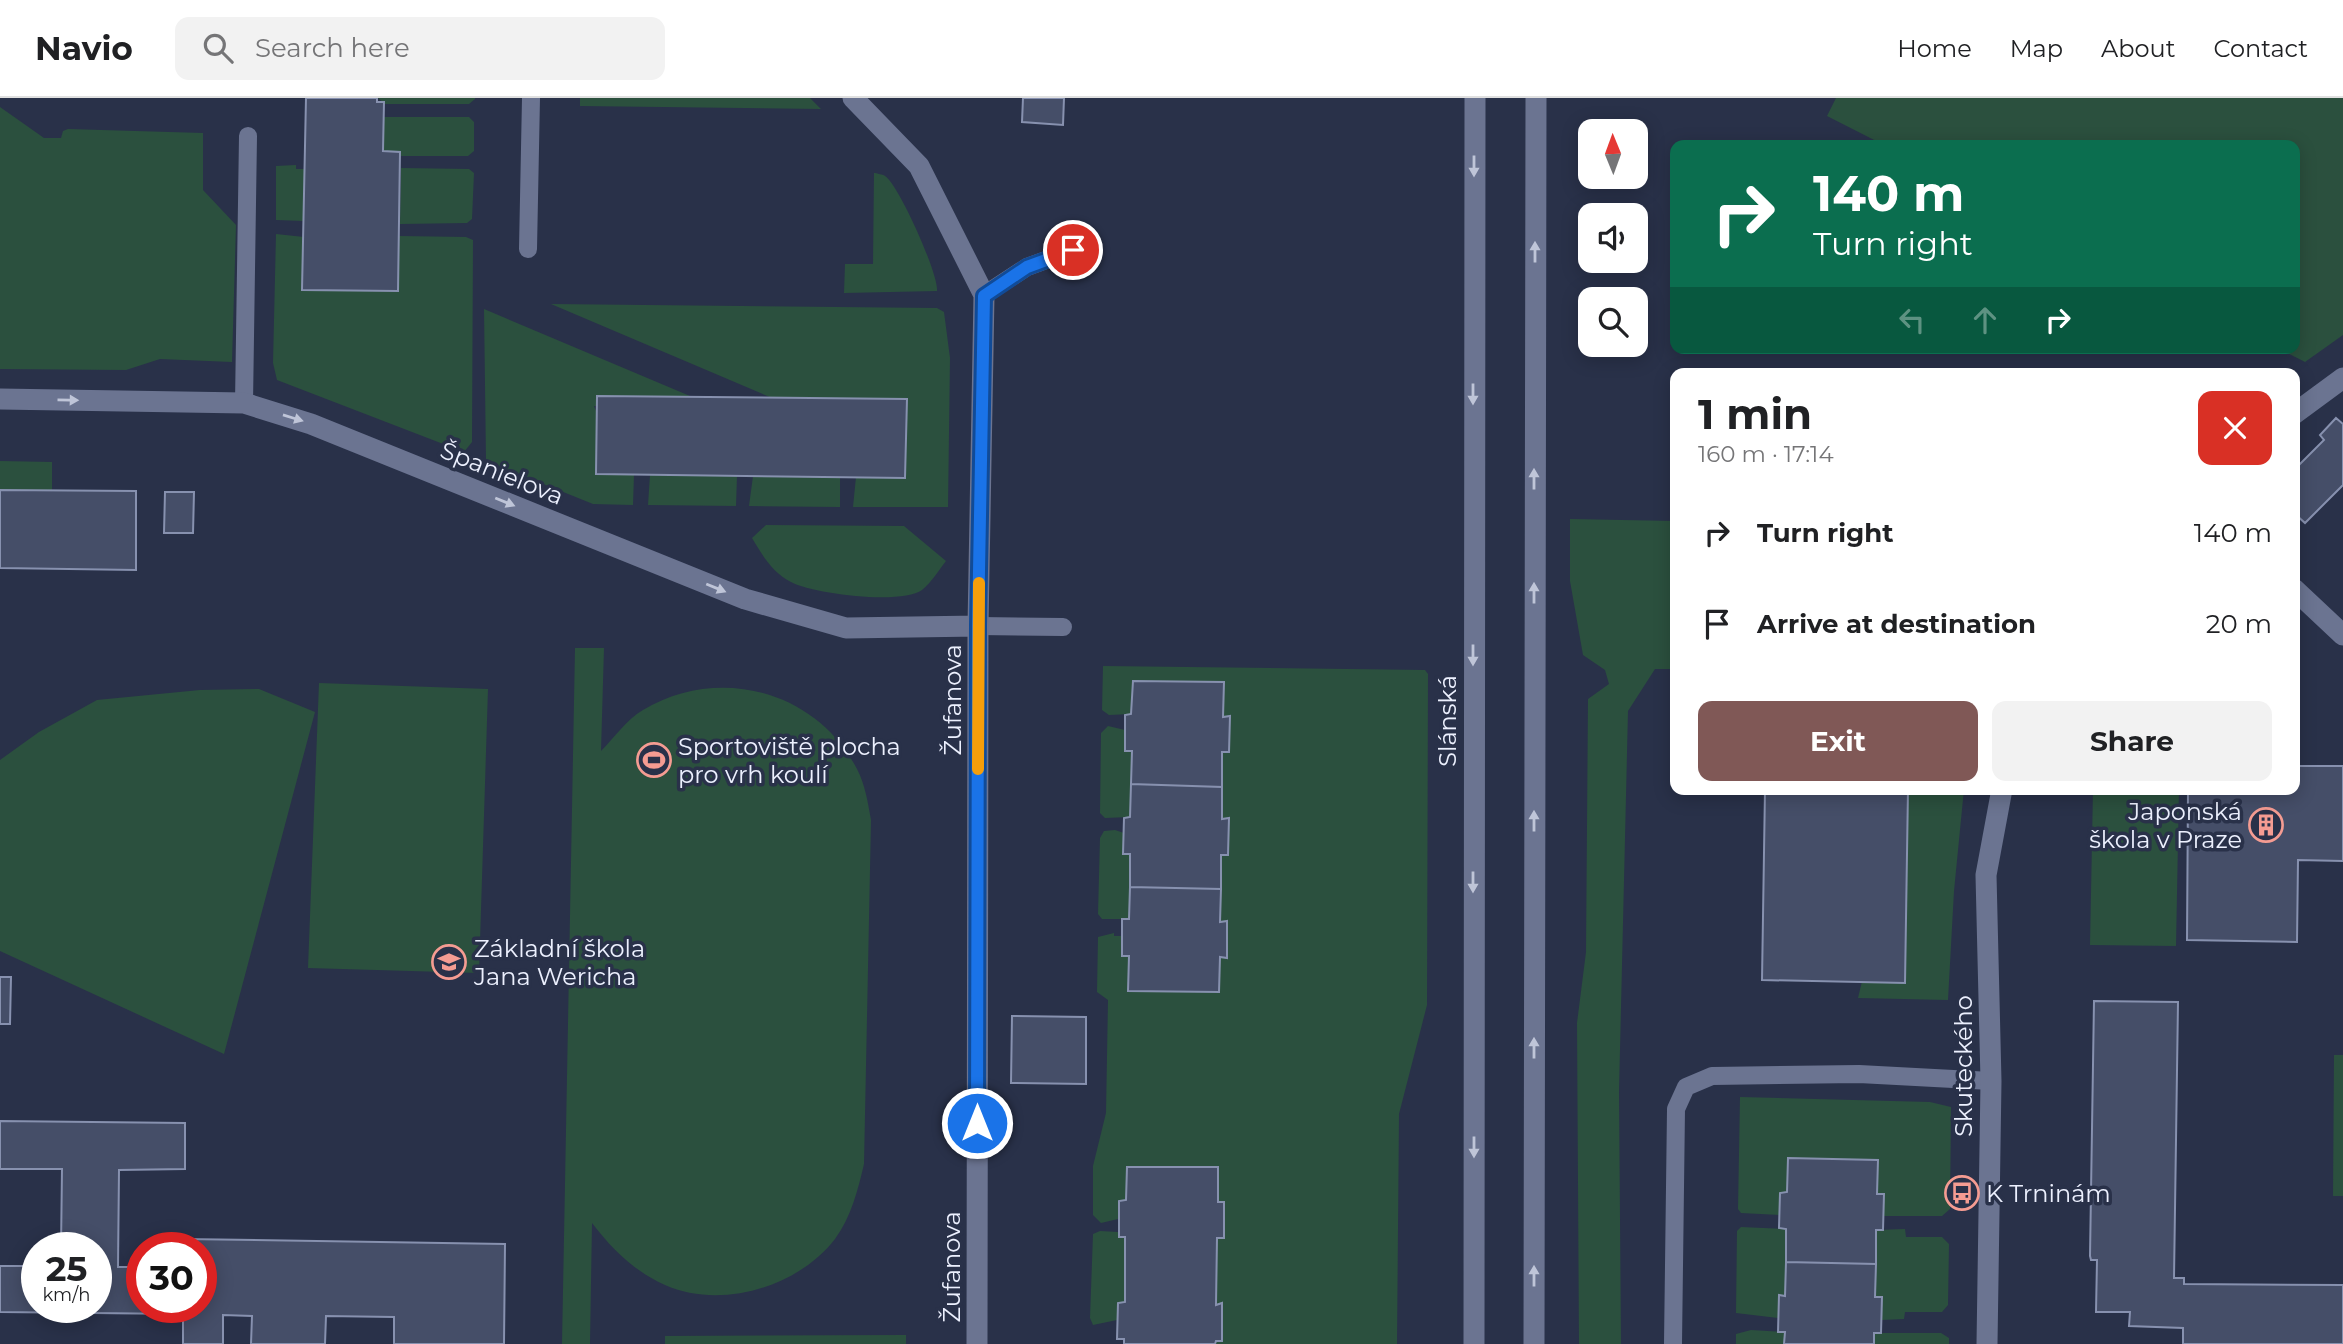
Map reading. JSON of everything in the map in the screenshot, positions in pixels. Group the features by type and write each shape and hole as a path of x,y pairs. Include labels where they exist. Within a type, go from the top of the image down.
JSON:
{"street":[{"name":"Žufanova","path":"853,98 919,166 984,296 978,626 977,1344"},
{"name":"Slánská","path":"1474,1344 1475,98"},
{"path":"1534,1344 1536,98"},
{"path":"2300,410 2343,378"},
{"name":"Španielova","path":"0,399 244,403 311,424 745,599 846,628 978,626"},
{"path":"2300,595 2343,635"},
{"name":"Skuteckého","path":"1987,1344 1991,1081 1986,875 2001,795"}],"lane":[{"path":"528,249 531,98"},
{"path":"244,403 248,136"},
{"path":"984,296 1027,267 1073,250"},
{"path":"978,626 1062,627"},
{"path":"1673,1344 1676,1109 1686,1087 1712,1076 1858,1074 1991,1081"}],"green space":[{"path":"378,98 475,99 469,104 385,104"},
{"path":"580,98 810,98 821,109 580,106"},
{"path":"1836,98 2343,98 2343,335 2305,362 2290,354 2300,354 2300,140 1874,140 1827,116"},
{"path":"0,107 44,138 61,138 63,131 68,129 203,133 203,190 236,225 232,362 160,359 126,370 0,369"},
{"path":"384,117 469,117 474,122 474,151 468,156 401,156 400,152 384,151"},
{"path":"296,165 296,169 305,169 304,221 276,220 276,166"},
{"path":"401,168 469,169 474,173 472,219 467,223 400,224"},
{"path":"874,173 885,176 908,212 932,268 937,291 844,293 845,264 873,264"},
{"path":"276,234 304,237 304,290 398,291 399,236 466,237 473,240 472,442 464,452 277,380 273,363"},
{"path":"551,304 937,308 944,312 950,358 948,507 853,507 856,477 905,477 907,399 772,398"},
{"path":"484,309 690,396 597,396 597,406 594,406 597,413 597,474 634,475 633,505 593,504 486,461"},
{"path":"0,461 52,462 52,490 0,490"},
{"path":"650,475 737,476 736,506 648,505"},
{"path":"753,476 840,477 840,507 749,506"},
{"path":"1570,519 1670,521 1670,669 1655,669 1628,711 1619,1092 1621,1344 1579,1344 1577,1023 1586,952 1588,699 1609,684 1605,670 1583,655 1570,581"},
{"path":"766,525 904,526 946,561 922,590 912,594 878,597 837,594 802,586 779,574 768,563 752,538"},
{"path":"575,648 604,648 601,751 637,714 672,696 702,689 733,688 763,693 791,704 817,720 839,742 860,775 871,820 864,1164 845,1222 835,1239 801,1270 757,1289 710,1295 665,1285 643,1273 607,1242 592,1223 590,1344 562,1344"},
{"path":"1103,666 1425,670 1428,674 1427,1005 1399,1114 1397,1344 1215,1344 1216,1341 1222,1340 1222,1304 1216,1305 1217,1238 1224,1237 1224,1202 1218,1202 1217,1168 1127,1167 1126,1200 1119,1201 1118,1219 1101,1223 1093,1215 1093,1166 1106,1113 1108,1000 1097,992 1098,937 1114,933 1114,936 1122,936 1122,956 1129,956 1129,991 1219,992 1220,957 1226,958 1227,921 1220,922 1221,855 1228,855 1229,819 1222,819 1222,752 1229,752 1230,716 1223,717 1224,683 1133,681 1131,714 1109,715 1102,710"},
{"path":"319,683 488,689 479,973 308,968"},
{"path":"259,689 315,712 224,1054 0,951 0,760 39,732 97,700 200,690"},
{"path":"1108,726 1125,730 1125,750 1132,751 1130,817 1105,818 1100,813 1101,733"},
{"path":"1907,795 1963,795 1954,891 1948,1000 1858,998"},
{"path":"2093,795 2179,795 2176,946 2090,945"},
{"path":"1104,831 1124,833 1130,854 1129,919 1102,919 1098,914 1100,838"},
{"path":"2334,1055 2343,1055 2343,1196 2333,1196"},
{"path":"1740,1097 1930,1102 1951,1107 1950,1209 1942,1216 1883,1216 1884,1194 1877,1194 1877,1160 1788,1158 1787,1192 1780,1193 1780,1215 1741,1213 1738,1209"},
{"path":"1741,1227 1786,1229 1785,1296 1779,1296 1778,1318 1736,1313 1737,1231"},
{"path":"1905,1229 1906,1237 1942,1237 1949,1244 1948,1305 1942,1312 1905,1312 1904,1319 1882,1320 1882,1298 1875,1297 1876,1230"},
{"path":"1100,1231 1118,1232 1119,1236 1125,1237 1125,1302 1118,1303 1117,1320 1093,1325 1090,1318 1093,1234"},
{"path":"1751,1330 1785,1332 1784,1344 1736,1344 1736,1334"},
{"path":"1874,1333 1941,1333 1949,1338 1949,1344 1874,1344"},
{"path":"906,1335 906,1344 665,1344 665,1336"}],"building":[{"path":"306,98 377,98 377,102 384,102 383,151 400,152 398,291 302,290"},
{"path":"1023,98 1064,98 1063,125 1022,122"},
{"path":"597,396 907,399 905,478 596,474"},
{"path":"2336,418 2343,424 2343,485 2305,523 2300,518 2300,464 2324,440 2320,435"},
{"path":"0,490 136,491 136,570 0,568"},
{"path":"165,492 194,492 193,533 164,533"},
{"path":"1133,681 1224,682 1223,717 1230,716 1229,752 1222,752 1222,787 1131,784 1132,751 1125,751 1125,715 1131,714"},
{"name":"Japonská škola v Praze","path":"2300,766 2343,766 2343,861 2298,860 2297,942 2187,940 2188,795 2300,795"},
{"path":"1131,784 1222,787 1222,819 1229,818 1228,855 1221,855 1221,889 1130,887 1130,854 1123,854 1124,818 1130,817"},
{"path":"1765,795 1908,795 1905,983 1762,980"},
{"path":"1130,887 1221,889 1220,922 1227,921 1227,958 1220,957 1219,992 1128,991 1129,956 1122,956 1122,919 1129,919"},
{"path":"0,977 11,977 10,1024 0,1024"},
{"path":"2094,1001 2178,1002 2174,1278 2184,1278 2184,1284 2343,1285 2343,1344 2183,1344 2183,1328 2129,1326 2130,1312 2096,1312 2097,1260 2091,1260 2090,1256"},
{"path":"1012,1016 1086,1017 1086,1084 1011,1083"},
{"path":"0,1121 185,1123 185,1169 119,1170 118,1267 126,1267 126,1313 112,1313 112,1232 61,1232 62,1169 0,1169"},
{"path":"1788,1158 1878,1160 1877,1194 1884,1194 1883,1230 1876,1230 1876,1264 1786,1262 1786,1229 1779,1228 1780,1193 1787,1192"},
{"path":"1127,1167 1218,1167 1218,1202 1224,1202 1224,1238 1217,1238 1216,1305 1222,1303 1222,1341 1216,1341 1215,1344 1124,1344 1124,1339 1117,1339 1118,1303 1125,1302 1125,1237 1119,1237 1119,1201 1126,1200"},
{"path":"217,1240 505,1244 504,1344 394,1344 394,1317 326,1316 325,1344 251,1344 252,1316 223,1315 223,1344 183,1344 183,1323 217,1323"},
{"path":"1786,1262 1876,1264 1875,1297 1882,1297 1881,1333 1874,1333 1874,1344 1784,1344 1785,1332 1778,1332 1779,1295 1785,1296"},
{"path":"0,1266 21,1266 21,1312 0,1312"}],"slow traffic":[{"path":"978,769 979,583"}],"place":[{"name":"Sportoviště plocha pro vrh koulí","path":"654,760"},
{"name":"Japonská škola v Praze","path":"2266,825"},
{"name":"Základní škola Jana Wericha","path":"449,962"},
{"name":"K Trninám","path":"1962,1193"}],"route":[{"path":"977,1123 978,626 984,296 1027,267 1073,250"}]}
